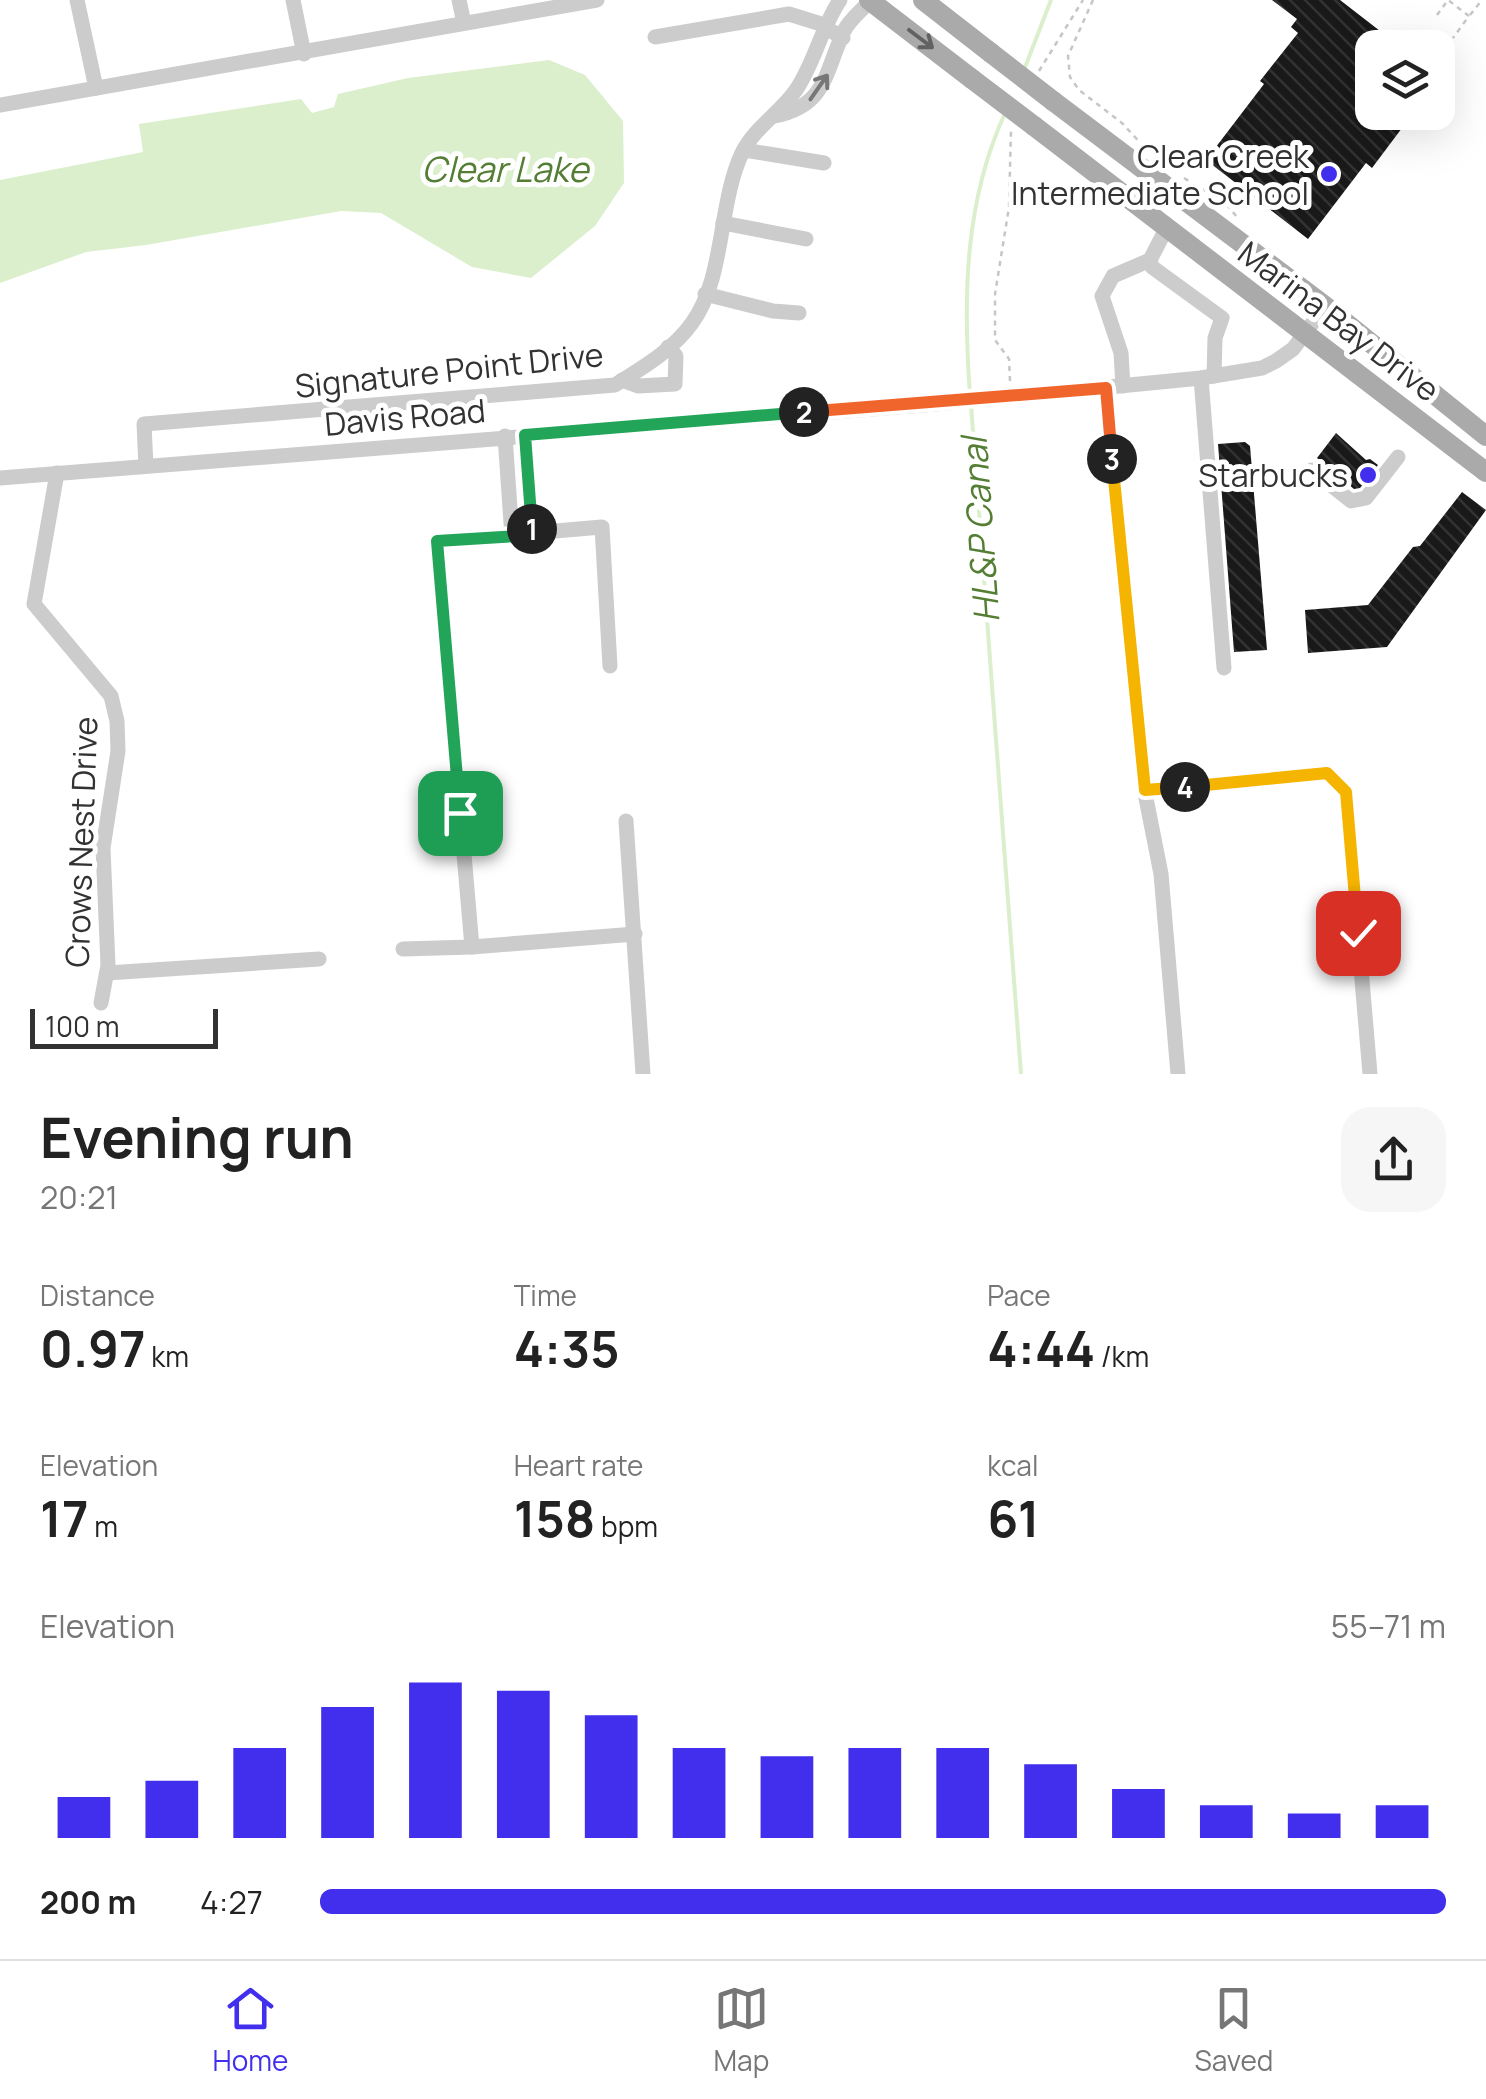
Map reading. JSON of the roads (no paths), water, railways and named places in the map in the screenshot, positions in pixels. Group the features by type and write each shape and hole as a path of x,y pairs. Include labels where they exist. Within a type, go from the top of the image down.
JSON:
{"main road":[{"name":"Marina Bay Drive","path":"869,0 1486,472"},
{"name":"Marina Bay Drive","path":"923,0 1053,101 1137,152 1483,434"},
{"path":"1116,190 1137,152"},
{"path":"1407,409 1424,388"},
{"path":"1458,451 1483,434"}],"street":[{"path":"77,0 96,88"},
{"path":"294,0 304,54"},
{"path":"459,0 464,24"},
{"path":"0,105 597,0"},
{"name":"Signature Point Drive","path":"146,466 144,424 614,385 622,380 668,348 693,322 705,294 744,150 806,73 840,0"},
{"name":"Signature Point Drive","path":"775,116 794,112 812,100 825,82 845,30 869,0"},
{"path":"655,36 769,15 805,17 843,38"},
{"path":"744,150 824,163"},
{"path":"722,223 806,239"},
{"path":"1166,229 1150,260 1113,276 1102,296 1120,353 1114,387 1145,790 1161,874 1178,1074"},
{"path":"1150,260 1152,267 1222,318 1207,377 1224,668"},
{"path":"705,294 773,311 799,313"},
{"name":"Davis Road","path":"0,478 936,404 1011,392 1207,377 1262,368 1276,361 1306,332 1325,306"},
{"path":"622,380 638,386 675,384 676,356 668,348"},
{"path":"525,435 532,535"},
{"path":"505,436 512,537"},
{"path":"1312,470 1351,501 1358,502 1366,498 1398,457"},
{"name":"Crows Nest Drive","path":"56,473 34,604 111,696 117,721 118,751 103,848 107,972 101,1003"},
{"path":"472,948 437,541 602,527 610,666"},
{"path":"1145,790 1327,773 1346,792 1370,1074"},
{"path":"626,821 642,1074"},
{"path":"403,949 472,948 634,934"},
{"path":"107,972 319,959"}],"water":[{"name":"Clear Lake","path":"549,60 585,75 623,121 624,183 595,226 531,278 472,267 381,213 341,211 86,252 0,283 0,180 143,152 139,124 301,99 312,113 334,107 338,94 408,78"}],"waterway":[{"name":"HL&P Canal","path":"1024,70 1051,0"},
{"name":"HL&P Canal","path":"970,395 967,286 974,215 992,145 1006,111"},
{"name":"HL&P Canal","path":"971,405 1021,1074"}],"place":[{"name":"Clear Creek Intermediate School","path":"1329,174"},
{"name":"Starbucks","path":"1368,475"}]}
